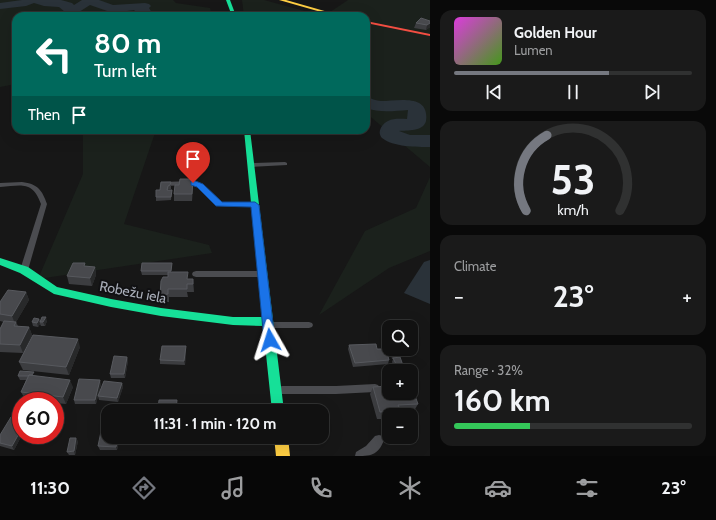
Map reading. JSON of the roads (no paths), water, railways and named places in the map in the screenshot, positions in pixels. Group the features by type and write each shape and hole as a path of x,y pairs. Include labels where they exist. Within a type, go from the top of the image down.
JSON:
{"street":[{"path":"228,0 232,12"},
{"path":"281,0 325,12"},
{"path":"370,23 430,35"},
{"path":"247,134 277,404"},
{"name":"Robežu iela","path":"0,262 24,270 54,290 161,312 268,324"},
{"path":"282,444 283,456"}],"lane":[{"path":"251,165 285,164"},
{"path":"163,184 193,183 200,185 219,204 255,205"},
{"path":"0,185 32,185 37,188 41,194 44,204 24,270"},
{"path":"196,274 263,274"},
{"path":"268,324 309,325"},
{"path":"276,390 336,390 375,388"},
{"path":"360,456 370,450 379,440"}],"waterway":[{"path":"0,6 26,3 29,2 29,0"},
{"path":"37,0 68,5 65,7 72,10 84,3 95,2 113,9 145,6 139,9 146,12"},
{"path":"370,103 377,106 412,105 417,108 417,121 411,125 394,125 389,130 389,134 408,141 430,141"}]}
